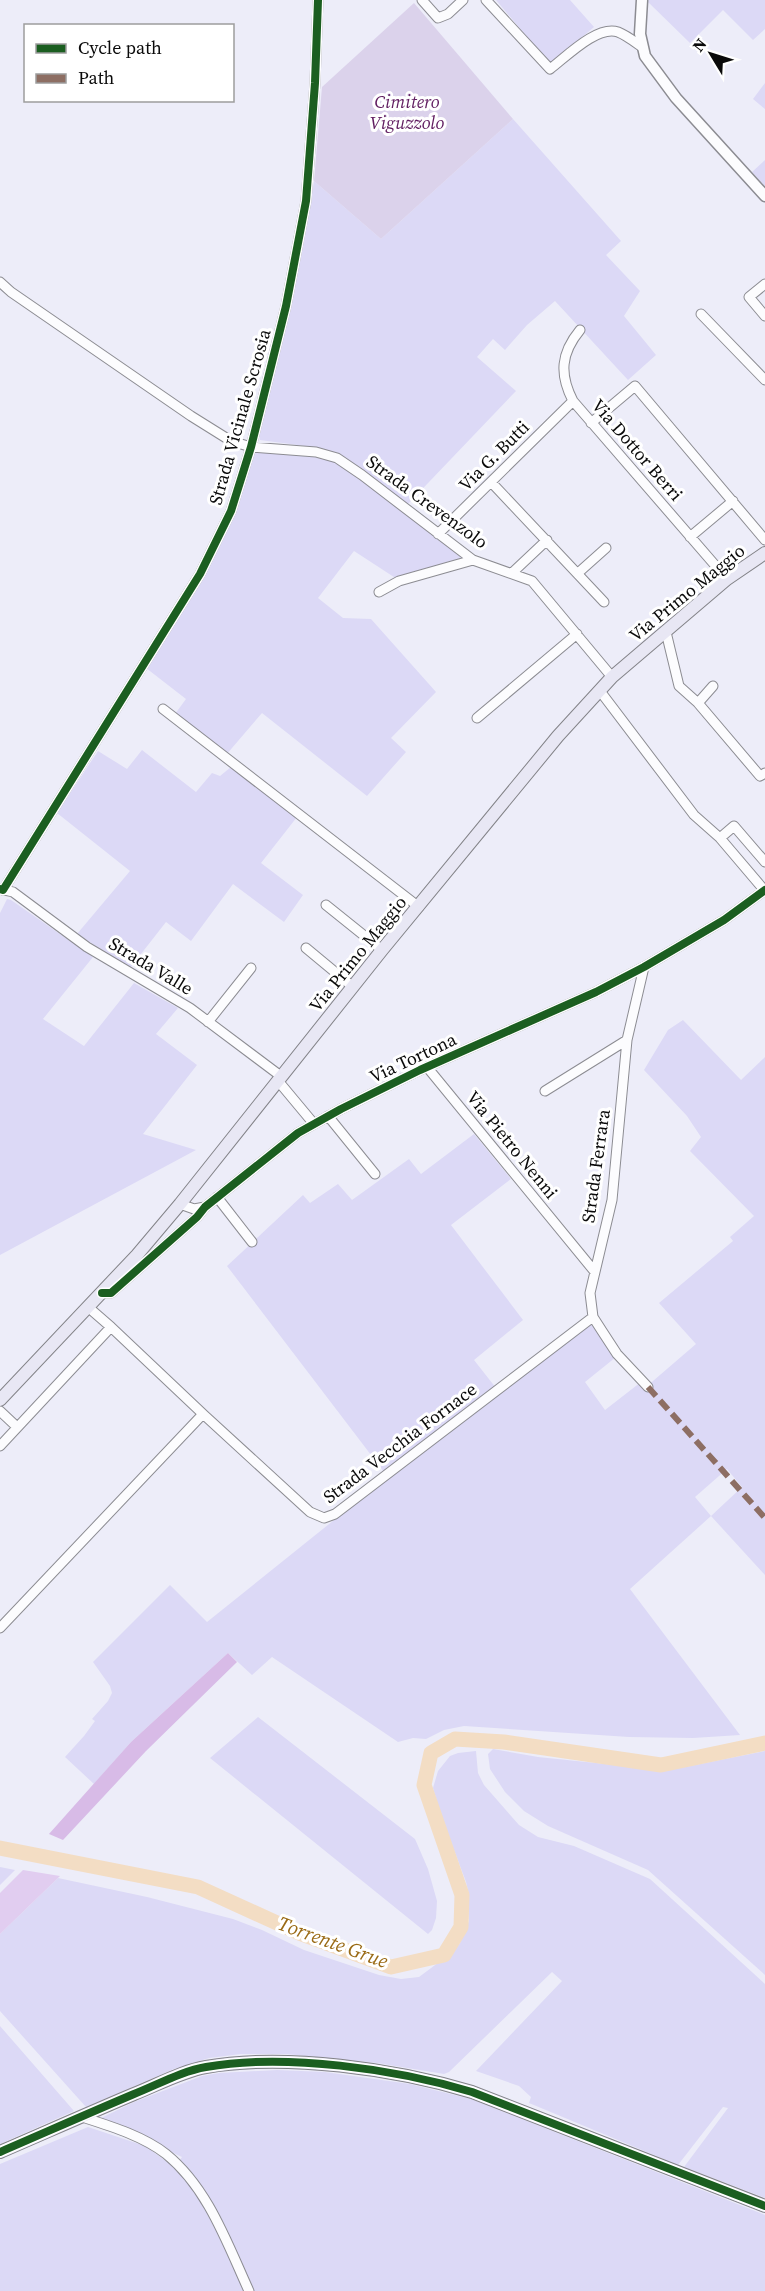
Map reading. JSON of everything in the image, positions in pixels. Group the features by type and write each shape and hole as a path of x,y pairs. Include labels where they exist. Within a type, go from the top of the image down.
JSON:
{"main road":[{"name":"Via Primo Maggio","path":"0,1400 102,1293 180,1204 382,950 558,736 612,677 727,579 765,553"},
{"path":"0,2152 204,2067 242,2063 303,2063 399,2073 472,2092 765,2206"}],"street":[{"name":"Strada Vicinale Scrosia","path":"2,889 200,574 231,511 251,447 286,306 306,201 315,84 318,0"},
{"path":"422,0 438,18 448,14 463,0"},
{"path":"486,0 550,69 585,41 609,31 619,32 642,47"},
{"path":"642,0 640,34 645,56 676,98 765,196"},
{"name":"Strada Crevenzolo","path":"0,282 11,292 191,416 231,441 251,447 316,452 337,458 473,560 532,581 612,677"},
{"path":"765,284 749,297 765,316"},
{"path":"701,314 765,380"},
{"name":"Via Dottor Berri","path":"580,330 568,344 565,358 566,387 573,401 727,579"},
{"path":"591,423 635,386 765,540"},
{"name":"Via G. Butti","path":"438,534 573,401"},
{"path":"491,482 604,602"},
{"path":"690,537 733,501"},
{"path":"512,573 547,540"},
{"path":"578,573 606,548"},
{"path":"379,592 399,581 473,560"},
{"path":"666,632 679,686 698,703 760,776 765,772"},
{"path":"477,718 577,634"},
{"path":"698,703 713,686"},
{"path":"600,691 694,815 720,838 765,890"},
{"path":"163,709 418,907"},
{"path":"720,838 734,826 765,862"},
{"name":"Strada Valle","path":"2,889 13,892 87,947 190,1008 281,1079 315,1124"},
{"name":"Via Tortona","path":"102,1293 111,1293 197,1217 205,1207 266,1157 328,1116 427,1067 596,992 724,920 765,890"},
{"path":"326,905 382,950"},
{"path":"306,948 353,987"},
{"name":"Strada Ferrara","path":"644,967 627,1040 612,1200 590,1293 593,1317 617,1354 648,1387"},
{"path":"208,1022 251,968"},
{"path":"545,1091 627,1040"},
{"name":"Via Pietro Nenni","path":"427,1067 595,1272"},
{"path":"328,1116 375,1174"},
{"path":"217,1197 252,1242"},
{"path":"180,1204 194,1209 205,1207"},
{"name":"Strada Vecchia Fornace","path":"88,1307 310,1512 324,1518 335,1514 425,1447 593,1317"},
{"path":"0,1446 111,1327"},
{"path":"0,1411 17,1427"},
{"path":"0,1628 203,1414"},
{"path":"82,2117 146,2142 165,2153 180,2167 217,2220 249,2291"}],"shaded area":[{"path":"496,0 570,0 594,27 554,61 550,61 543,56"},
{"path":"649,0 765,0 765,29 753,40 723,10 690,43 648,2"},
{"path":"765,83 765,109 753,99"},
{"path":"513,119 621,241 606,255 640,291 624,316 656,355 628,380 555,301 527,325 505,350 493,339 477,357 516,391 408,504 342,456 305,446 260,440 259,435 301,256 314,181 381,239"},
{"path":"765,160 765,186 752,172"},
{"path":"257,451 328,458 340,464 465,559 397,579 354,551 318,598 343,618 371,619 436,692 391,738 406,752 367,796 262,713 226,755 175,714 186,699 146,668 211,560 252,453"},
{"path":"142,750 196,792 212,773 220,776 231,767 297,817 261,863 303,895 284,922 233,884 191,941 166,922 130,968 77,934 130,871 57,813 98,751 127,769"},
{"path":"7,899 93,957 43,1019 84,1046 134,983 178,1008 156,1034 197,1065 143,1134 196,1150 0,1255 0,913"},
{"path":"683,1020 741,1080 765,1057 765,1575 711,1516 630,1589 740,1735 693,1738 629,1737 464,1726 444,1730 426,1739 413,1738 398,1742 272,1657 252,1675 228,1653 131,1742 94,1784 65,1757 84,1736 95,1721 92,1719 112,1693 110,1686 93,1662 170,1585 207,1622 369,1492 591,1323 616,1357 585,1382 605,1410 641,1382 646,1387 696,1344 659,1303 733,1241 730,1237 754,1216 690,1151 701,1137 687,1116 644,1070 668,1030","holes":["727,1469 742,1487 711,1516 695,1497"]},
{"path":"474,1134 511,1179 451,1225 523,1320 474,1360 496,1388 384,1472 227,1266 303,1195 310,1203 338,1184 352,1200 409,1159 421,1174"},
{"path":"228,1653 237,1662 146,1751 63,1840 49,1834 131,1742"},
{"path":"258,1717 415,1839 428,1869 437,1901 436,1918 428,1934 210,1758"},
{"path":"493,1749 538,1757 625,1766 680,1768 765,1751 765,1975 648,1870 548,1826 524,1811 505,1792 490,1769 488,1754"},
{"path":"476,1751 478,1773 484,1785 519,1825 538,1837 574,1846 650,1879 765,1984 765,2198 684,2167 728,2108 723,2107 678,2165 529,2103 531,2097 519,2086 476,2071 562,1981 552,1972 449,2072 444,2074 377,2063 286,2054 241,2054 209,2058 174,2069 86,2107 0,2011 0,1934 58,1878 147,1897 233,1919 304,1950 379,1975 401,1979 419,1977 454,1951 469,1921 469,1895 466,1882 433,1788 438,1771 450,1756"},
{"path":"0,1867 15,1870 0,1885"},
{"path":"23,1870 60,1876 0,1934 0,1893"},
{"path":"0,2026 74,2111 0,2144"},
{"path":"277,2070 325,2072 410,2084 471,2099 765,2215 765,2291 253,2291 179,2161 182,2157 99,2119 134,2102 202,2076"},
{"path":"88,2127 145,2146 177,2169 211,2218 244,2291 0,2291 0,2164"}],"green space":[{"name":"Cimitero Viguzzolo","path":"414,3 513,119 381,239 314,181 322,87"}],"waterway":[{"name":"Torrente Grue","path":"0,1848 198,1887 299,1933 391,1967 444,1955 461,1927 462,1895 424,1785 431,1753 455,1739 504,1742 661,1765 765,1743"}],"marked path":[{"path":"648,1387 765,1518"}],"cycle path":[{"path":"0,889 3,890 200,574 231,511 251,447 286,306 306,201 315,83 318,0"},
{"path":"102,1293 111,1293 197,1217 205,1207 298,1133 420,1070 596,992 724,920 765,890"},
{"path":"0,2152 197,2069 237,2063 305,2063 375,2070 472,2092 765,2206"}]}
